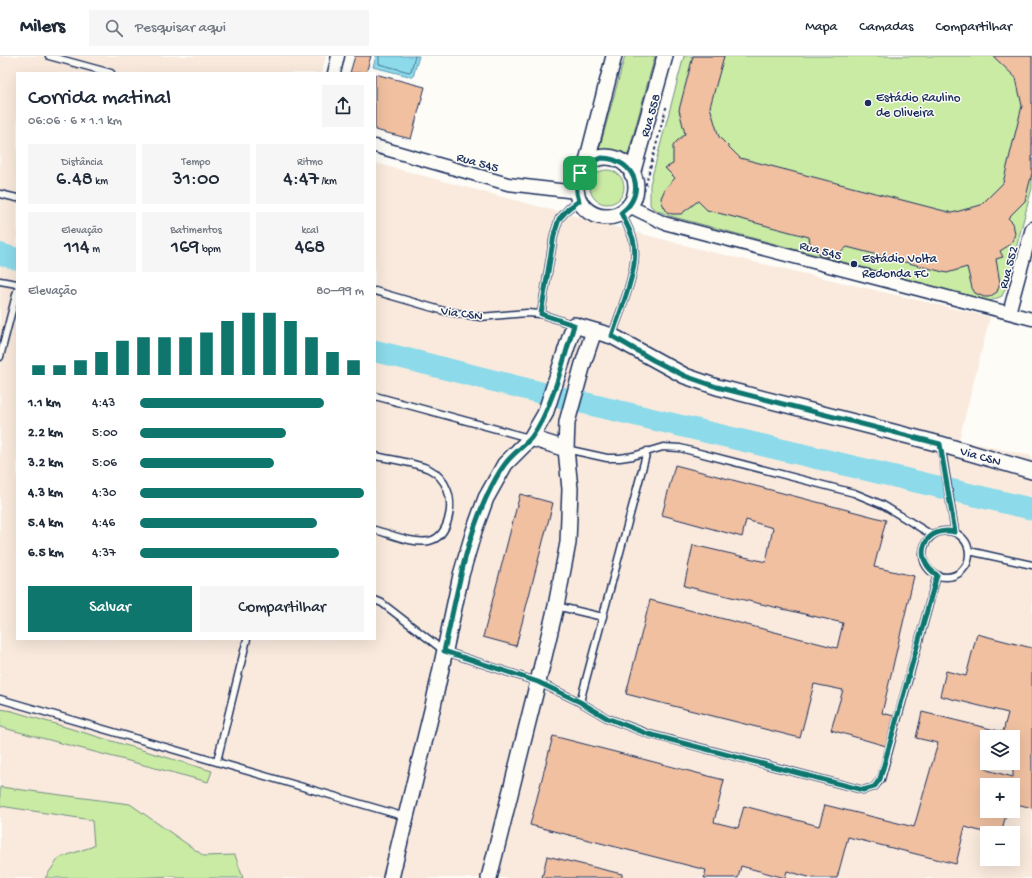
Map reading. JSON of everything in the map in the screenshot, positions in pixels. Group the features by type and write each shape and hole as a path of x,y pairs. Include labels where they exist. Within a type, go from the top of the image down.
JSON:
{"street":[{"path":"334,72 338,56"},
{"path":"586,165 614,56"},
{"name":"Rua 558","path":"632,174 665,56"},
{"name":"Rua 545","path":"376,146 508,184 578,197"},
{"path":"611,158 620,161 627,166 632,174 635,190 625,209 612,217 602,217 593,214 585,209 578,197 576,182 586,165 594,160 611,158"},
{"name":"Rua 545","path":"625,209 664,223 1032,319"},
{"name":"Rua 552","path":"1009,313 1032,228"},
{"path":"391,878 433,706 461,575 474,530 486,498 505,464 531,438 546,414 574,325"},
{"name":"Via CSN","path":"574,325 612,336 653,360 698,381 940,444 1032,470"},
{"path":"489,878 556,606 568,543 570,489 566,449 567,422 594,331"},
{"path":"531,438 566,449"}],"lane":[{"path":"49,56 107,72"},
{"path":"0,194 16,198"},
{"path":"541,314 554,235 559,219 578,197"},
{"path":"612,336 631,275 634,258 633,240 625,209"},
{"path":"0,281 16,284"},
{"name":"Via CSN","path":"376,291 444,311 480,317 527,313 541,314 574,325"},
{"path":"0,357 16,295"},
{"path":"376,396 531,438"},
{"path":"940,444 955,532"},
{"path":"566,449 613,458 633,456 663,447 680,448 854,493 883,505 932,535"},
{"path":"580,702 647,451"},
{"path":"376,456 429,469 441,478 448,490 450,510 446,527 439,537 429,541 416,541 376,530"},
{"path":"947,530 955,532 962,537 966,543 969,551 967,562 960,572 953,576 945,577 937,575 930,571 925,564 923,548 926,541 932,535 947,530"},
{"path":"969,551 1032,565"},
{"path":"376,600 382,603 444,651 538,682 580,702 607,718 648,734 863,790 874,787 880,779 937,575"},
{"path":"556,606 603,617"},
{"path":"217,761 248,640"},
{"path":"0,699 406,817"}],"path":[{"path":"644,191 668,101"}],"shaded area":[{"path":"0,56 326,56 322,72 16,72 16,640 376,640 376,163 703,250 990,317 959,440 1032,456 1032,878 0,878"}],"green space":[{"path":"625,56 655,56 627,158 611,151 599,150"},
{"path":"684,56 1032,56 1032,188 1002,296 990,301 670,216 654,209 650,205 650,184"},
{"path":"604,170 610,170 614,171 621,177 624,187 623,194 617,201 610,204 604,204 600,203 593,197 590,190 590,184 591,180 597,173"},
{"path":"0,709 12,711 212,771 208,782 0,727"},
{"path":"0,787 130,804 204,856 235,855 243,878 177,878 175,876 131,878 45,878 59,858 94,846 92,820 0,806"}],"water":[{"path":"376,56 419,56 413,77 373,67"}],"building":[{"path":"355,56 371,56 366,72 350,72"},
{"path":"693,56 724,56 710,107 719,137 740,158 952,213 981,205 1003,183 1022,106 1016,78 993,56 1032,56 1032,173 1025,201 1008,218 1013,223 1015,234 1011,244 1000,251 1003,257 996,259 1000,283 997,292 989,297 984,297 975,293 972,288 967,267 947,273 847,247 838,255 825,257 814,250 810,243 809,237 707,210 698,201 681,214 672,214 667,212 661,198 665,189 675,178 665,168 673,164 673,146 685,134 679,110"},
{"path":"376,74 425,87 411,139 376,130"},
{"path":"675,465 886,520 874,567 914,576 882,713 894,716 886,746 831,730 843,690 814,684 800,738 626,694 650,600 837,648 843,623 684,586 693,545 766,562 773,528 746,520 742,537 662,515"},
{"path":"520,494 553,503 516,646 483,637"},
{"path":"977,634 1032,648 1032,808 1020,805 1020,778 980,778 980,818 1005,818 1003,826 980,826 980,831 965,827 956,864 848,837 837,878 812,878 787,871 785,878 741,866 738,878 704,878 706,870 530,825 553,736 724,780 714,822 738,828 744,806 819,826 825,805 914,827 938,743 916,738 922,712 995,730 980,730 980,770 987,770 1013,777 1013,770 1020,770 1020,730 1004,730 1008,713 940,696 946,671 966,676"},
{"path":"547,856 622,874 622,878 542,878"}],"waterway":[{"path":"0,254 16,259"},
{"path":"376,351 542,393 1032,509"}],"place":[{"name":"Estádio Raulino de Oliveira","path":"868,103"},
{"name":"Estádio Volta Redonda FC","path":"854,264"}],"route":[{"path":"611,158 620,161 627,166 635,182 633,198 629,206 621,213 633,240 634,258 631,275 612,336 653,360 685,376 717,387 754,395 940,444 955,532 947,530 932,535 926,541 923,548 925,564 930,571 937,575 880,779 874,787 863,790 648,734 607,718 580,702 538,682 444,651 461,575 474,530 486,498 505,464 531,438 546,414 574,325 541,314 554,235 559,219 569,208 579,201 576,192 576,182 580,173 586,165 594,160 611,158"}]}
